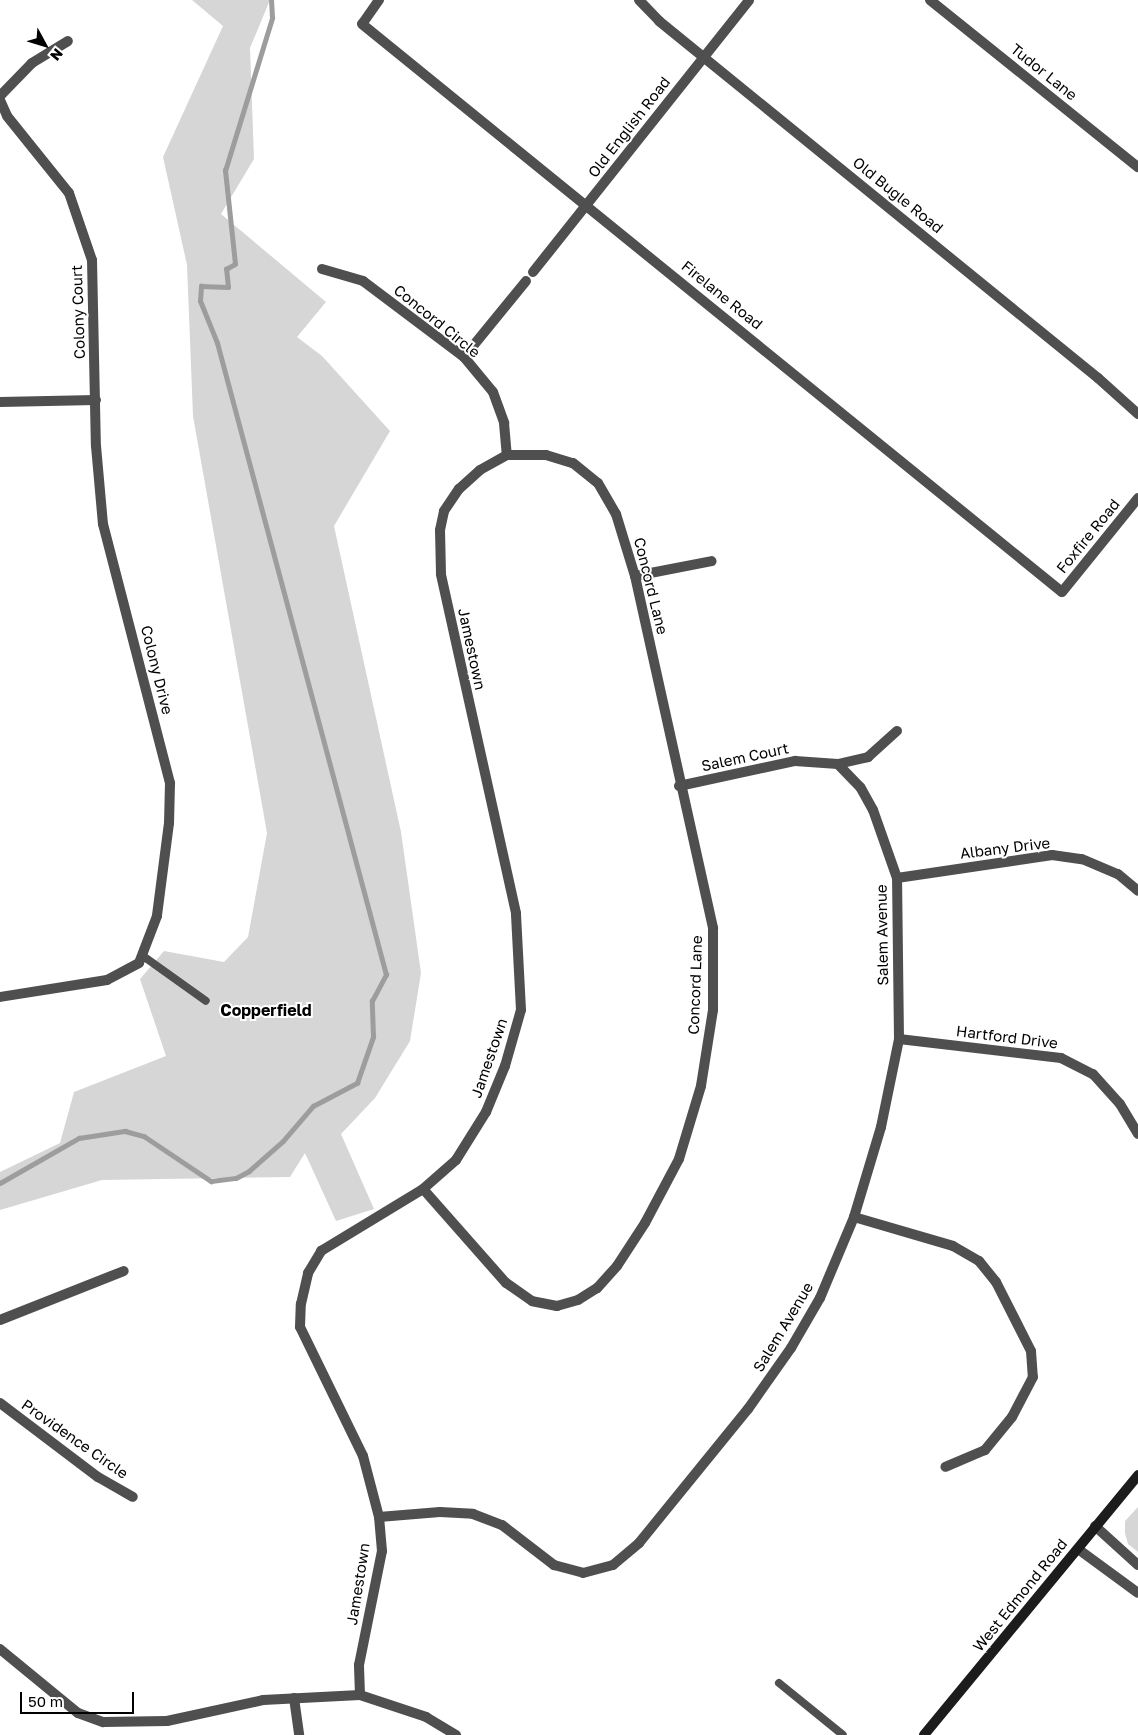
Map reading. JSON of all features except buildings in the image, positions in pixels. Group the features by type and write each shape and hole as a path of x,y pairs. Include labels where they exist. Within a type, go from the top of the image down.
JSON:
{"main road":[{"name":"West Edmond Road","path":"924,1735 1138,1475"}],"street":[{"name":"Firelane Road","path":"379,0 362,24 588,204 1062,592"},
{"name":"Old Bugle Road","path":"639,0 658,22 704,56 1098,378 1138,414"},
{"name":"Old English Road","path":"533,272 749,0"},
{"name":"Tudor Lane","path":"930,0 1138,167"},
{"name":"Colony Court","path":"68,42 32,63 0,98 7,116 69,194 92,260 96,400"},
{"name":"Concord Circle","path":"322,269 363,281 464,357 493,392 504,423 507,455"},
{"path":"464,357 526,281"},
{"path":"0,402 96,400"},
{"name":"Colony Drive","path":"96,400 96,446 103,524 170,783 169,823 158,907 145,952"},
{"name":"Concord Lane","path":"423,1189 506,1283 532,1301 557,1306 578,1300 597,1288 617,1266 645,1223 679,1159 701,1086 712,1010 713,928 679,786 635,576 616,514 598,483 573,463 546,455 507,455"},
{"name":"Jamestown","path":"360,1694 359,1665 382,1551 380,1517 363,1456 300,1328 301,1304 308,1273 321,1251 423,1189 456,1160 486,1112 505,1066 520,1010 516,913 440,566 440,530 444,511 459,489 480,470 507,455"},
{"name":"Foxfire Road","path":"1062,592 1138,498"},
{"path":"635,576 712,561"},
{"name":"Salem Court","path":"679,786 795,761 838,764 868,757 897,731"},
{"name":"Salem Avenue","path":"380,1517 440,1512 473,1514 502,1526 554,1565 584,1573 613,1565 639,1544 748,1409 791,1348 820,1298 854,1217 881,1127 898,1038 897,878 864,794 838,764"},
{"name":"Albany Drive","path":"897,878 1052,855 1091,863 1118,874 1138,891"},
{"path":"0,997 107,980 129,971 145,952"},
{"name":"Hartford Drive","path":"898,1038 1061,1058 1092,1074 1120,1104 1138,1134"},
{"path":"854,1217 953,1246 979,1261 996,1282 1031,1351 1032,1377 1012,1417 985,1450 945,1467"},
{"path":"0,1320 124,1271"},
{"name":"Providence Circle","path":"0,1403 98,1477 133,1497"},
{"path":"1095,1526 1138,1565"},
{"path":"1078,1549 1138,1593"},
{"path":"0,1649 78,1713 103,1722 167,1721 263,1700 360,1694 426,1717 456,1735"},
{"path":"294,1698 299,1735"}],"lane":[{"path":"145,952 206,1001"},
{"path":"779,1683 843,1735"}],"shaded area":[{"path":"192,0 270,0 250,48 254,159 221,214 326,302 297,337 322,356 390,431 334,526 401,832 421,973 410,1041 375,1098 341,1134 374,1209 336,1221 305,1153 290,1177 102,1180 0,1210 0,1172 60,1143 74,1092 166,1056 140,979 164,951 224,962 248,937 267,833 193,416 187,265 163,157 223,26"},
{"path":"1138,1507 1138,1552 1128,1544 1125,1533 1125,1521"}],"waterway":[{"path":"0,1183 79,1138 125,1131 144,1136 211,1181 236,1178 249,1171 283,1141 313,1106 357,1083 373,1037 372,1001 386,975 217,343 200,301 201,286 228,287 226,269 235,264 225,171 272,18 271,0"}],"district":[{"name":"Copperfield","path":"266,1010"}]}
